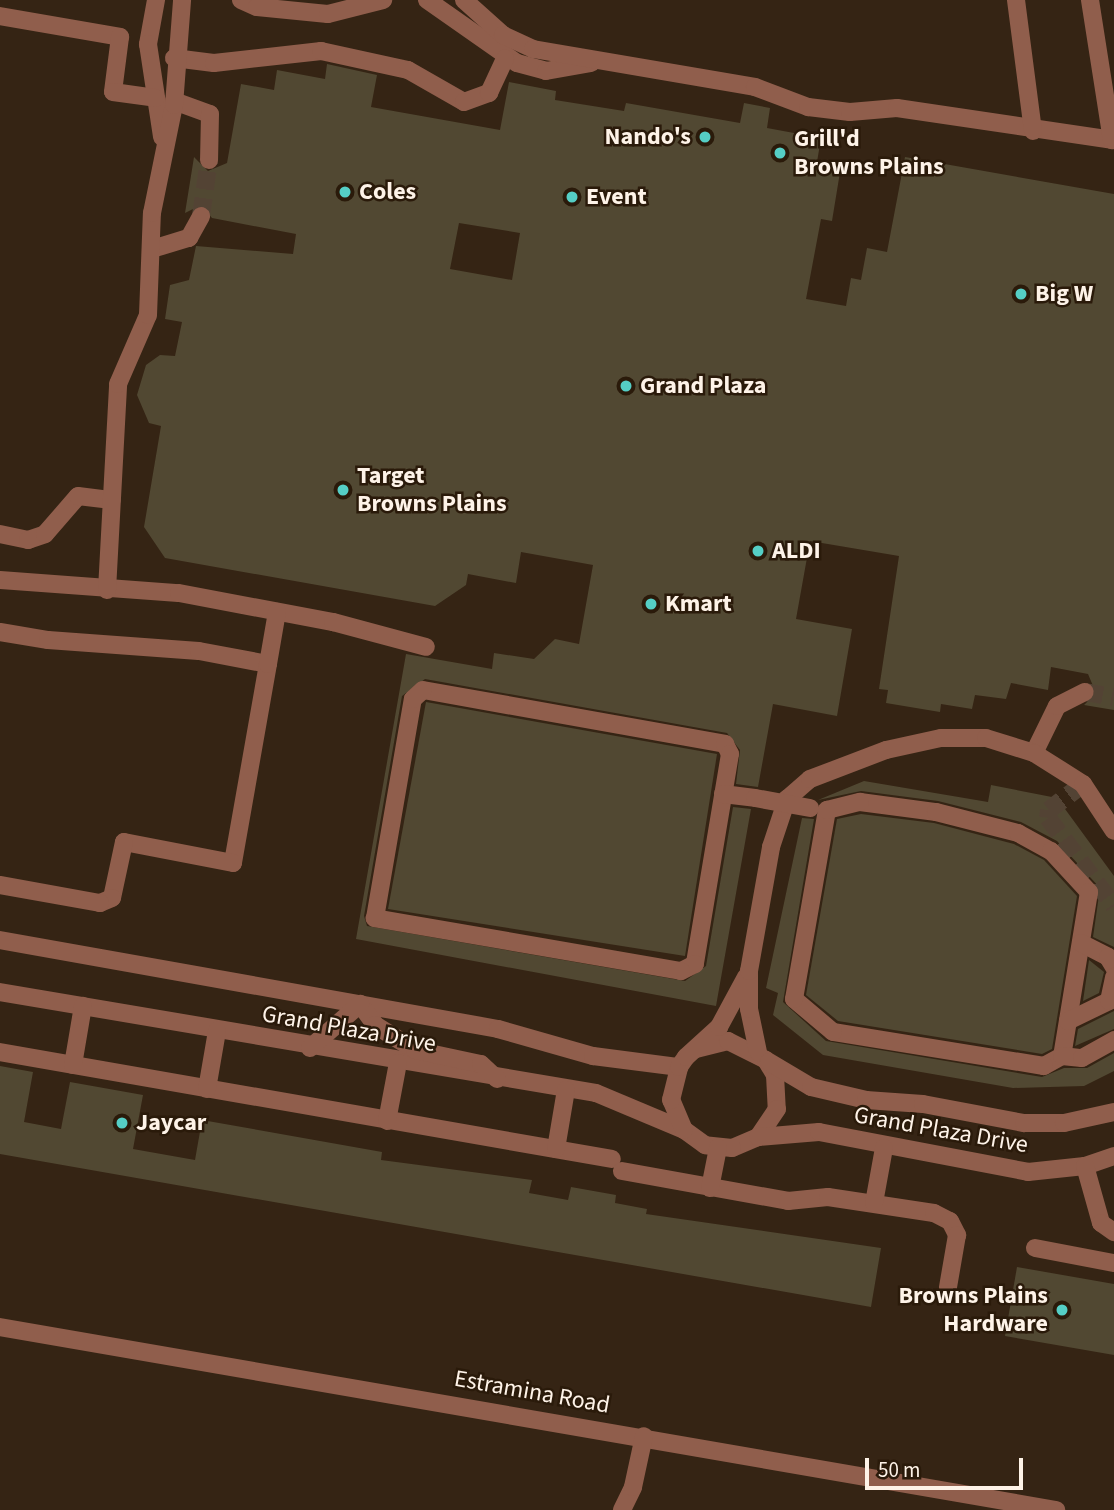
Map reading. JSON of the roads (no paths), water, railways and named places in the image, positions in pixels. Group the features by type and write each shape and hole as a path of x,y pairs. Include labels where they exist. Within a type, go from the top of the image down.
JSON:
{"street":[{"path":"156,0 148,44 165,100"},
{"path":"107,590 118,384 148,315 152,249 164,147 165,100 182,0"},
{"path":"241,0 257,7 328,14 383,0"},
{"path":"426,0 505,58 546,71 597,62"},
{"path":"464,0 503,35 533,49 755,87 808,107 850,112 897,108 1033,131 1113,140 1090,0"},
{"path":"1016,0 1033,131"},
{"path":"0,16 120,37 113,93 165,100 210,114 209,160"},
{"path":"174,58 214,63 321,51 408,70 464,102 489,93 505,58"},
{"path":"152,249 189,238 201,216"},
{"path":"0,534 28,540 45,534 78,496 112,499"},
{"path":"0,580 107,590 179,593 277,612 426,648"},
{"path":"0,885 100,903 112,898 124,842 233,863 277,612"},
{"path":"0,632 48,640 199,651 268,664"},
{"path":"423,690 725,744 730,754 723,794 695,964 681,971 375,918 413,699 423,690"},
{"path":"1034,753 1057,706 1085,692"},
{"path":"748,971 719,1027 679,1067 671,1100 684,1130 718,1148 758,1137 770,1124 778,1100 775,1074 762,1056 748,1009 748,971 776,820 798,787 838,764 941,738 986,738 1034,753 1083,784 1110,807 1114,831"},
{"path":"723,794 819,809 883,802 1018,833 1051,851 1089,892 1062,1056"},
{"path":"819,809 794,999 833,1032 1044,1066 1062,1056 1082,1058 1114,1040"},
{"name":"Grand Plaza Drive","path":"0,940 498,1029 593,1056 679,1067"},
{"path":"1081,943 1108,957 1114,967"},
{"path":"1068,1021 1109,1001 1114,977"},
{"name":"Grand Plaza Drive","path":"0,992 398,1063 596,1093 684,1130"},
{"path":"310,1048 360,1004 376,1025 415,1050 481,1064 497,1079"},
{"path":"73,1065 83,1006"},
{"path":"207,1089 217,1031"},
{"path":"696,1049 728,1041 762,1056"},
{"path":"0,1052 556,1149 710,1188 788,1201 828,1196 874,1203 950,1221 957,1235 948,1287"},
{"name":"Grand Plaza Drive","path":"762,1056 811,1087 866,1100 923,1104 1024,1123 1064,1123 1114,1112"},
{"path":"387,1121 398,1063"},
{"path":"556,1149 566,1090"},
{"name":"Grand Plaza Drive","path":"758,1137 819,1132 884,1148 1028,1172 1085,1166 1114,1156"},
{"path":"710,1188 718,1148"},
{"path":"874,1203 884,1148"},
{"path":"1085,1166 1101,1223 1114,1232"},
{"path":"1035,1248 1114,1263"},
{"name":"Estramina Road","path":"0,1327 644,1436 1055,1510"},
{"path":"622,1510 633,1487 644,1436"}],"tunnel":[{"path":"201,216 209,160"},
{"path":"1085,692 1114,697"},
{"path":"1083,784 1049,810 1048,818 1114,906"}],"place":[{"name":"Nando's","path":"705,137"},
{"name":"Grill'd Browns Plains","path":"780,153"},
{"name":"Coles","path":"345,192"},
{"name":"Event","path":"572,197"},
{"name":"Big W","path":"1021,294"},
{"name":"Grand Plaza","path":"626,386"},
{"name":"Target Browns Plains","path":"343,490"},
{"name":"ALDI","path":"758,551"},
{"name":"Kmart","path":"651,604"},
{"name":"Jaycar","path":"122,1123"},
{"name":"Browns Plains Hardware","path":"1062,1310"}]}
